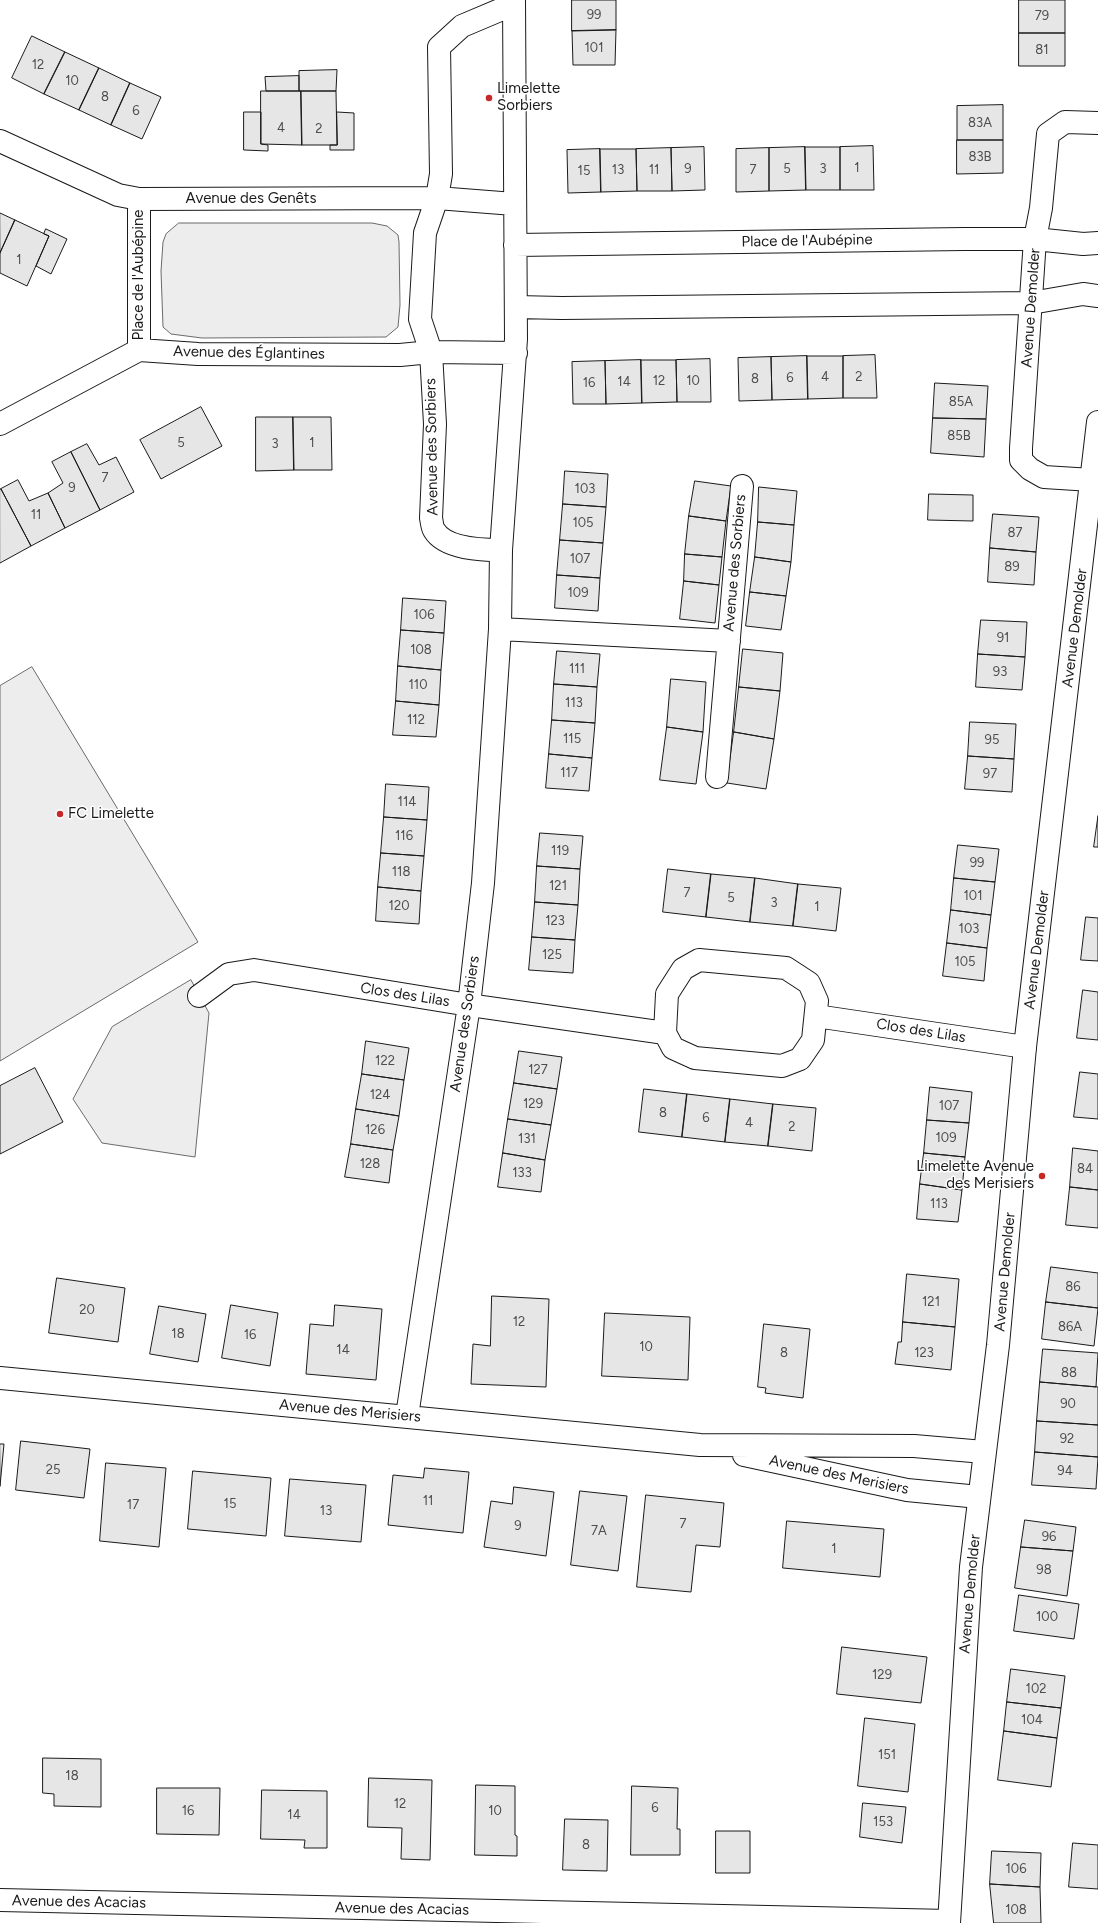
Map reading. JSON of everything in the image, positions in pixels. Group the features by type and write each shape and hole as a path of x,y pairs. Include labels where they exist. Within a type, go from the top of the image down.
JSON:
{"street":[{"name":"Avenue des Sorbiers","path":"407,1416 469,1005 483,883 500,629 501,550 516,353 514,2 462,26 439,47 441,174 437,198 425,233 420,319 431,352 435,424 431,518 434,531 450,542 470,549 501,550"},
{"name":"Avenue Demolder","path":"1092,480 1044,477 1030,469 1021,460 1035,238 1041,208 1048,134 1065,122 1098,123"},
{"name":"Avenue des Genêts","path":"0,141 118,195 139,199 437,198 514,204"},
{"name":"Place de l'Aubépine","path":"139,199 139,350"},
{"name":"Place de l'Aubépine","path":"515,245 1035,238 1083,244 1098,243"},
{"path":"516,307 562,308 1031,303 1083,294 1098,296"},
{"name":"Avenue des Églantines","path":"139,350 206,354 400,355 431,352 516,353"},
{"path":"0,424 139,350"},
{"name":"Avenue Demolder","path":"949,1922 967,1620 979,1497 998,1345 1025,1047 1098,422"},
{"name":"Avenue des Sorbiers","path":"717,777 742,486"},
{"name":"Avenue des Sorbiers","path":"500,629 729,641"},
{"path":"698,960 786,968 808,983 817,1000 816,1016 813,1040 800,1059 782,1066 695,1058 673,1048 665,1033 668,994 683,969 698,960"},
{"name":"Clos des Lilas","path":"199,996 229,974 254,970 469,1005 665,1033"},
{"name":"Clos des Lilas","path":"816,1016 1025,1047"},
{"name":"Avenue des Merisiers","path":"0,1378 700,1445 914,1446 984,1452"},
{"name":"Avenue des Merisiers","path":"700,1445 907,1490 979,1497"},
{"name":"Avenue des Acacias","path":"0,1900 949,1922"}],"shaded area":[{"path":"179,223 372,223 387,226 398,235 399,242 400,305 398,327 386,337 202,338 171,334 163,327 161,271 163,242 166,234"},
{"name":"FC Limelette","path":"32,667 198,942 0,1061 0,686"},
{"path":"191,980 209,1013 195,1157 102,1143 73,1099 112,1027"}],"building":[{"path":"572,0 616,0 616,30 572,31"},
{"path":"1019,0 1065,0 1065,33 1019,33"},
{"path":"616,30 615,65 573,65 572,31"},
{"path":"1019,33 1065,33 1065,66 1019,66"},
{"path":"32,36 65,52 44,94 12,78"},
{"path":"65,52 99,68 79,110 44,94"},
{"path":"99,68 130,83 111,125 79,110"},
{"path":"337,70 336,91 299,91 299,71"},
{"path":"299,76 299,91 266,91 265,77"},
{"path":"130,83 161,97 142,139 111,125"},
{"path":"261,91 301,91 302,145 261,144"},
{"path":"301,91 336,91 337,145 302,145"},
{"path":"1003,105 1003,140 957,140 957,106"},
{"path":"244,112 261,112 261,144 268,145 268,151 244,150"},
{"path":"337,112 354,113 354,150 330,150 330,145 337,145"},
{"path":"957,140 1003,140 1003,173 957,174"},
{"path":"873,146 874,190 840,190 840,147"},
{"path":"704,147 705,190 672,191 671,148"},
{"path":"805,147 806,190 769,191 769,148"},
{"path":"805,147 840,147 840,190 806,190"},
{"path":"671,148 672,191 637,191 636,149"},
{"path":"769,148 769,191 736,192 736,149"},
{"path":"600,149 636,149 637,191 601,192"},
{"path":"600,149 601,192 568,193 567,150"},
{"path":"0,213 15,220 0,253"},
{"path":"15,220 49,236 27,286 0,273 0,253"},
{"path":"46,229 67,239 51,274 36,266 49,236 44,234"},
{"path":"875,355 877,398 843,398 843,356"},
{"path":"807,356 843,356 843,398 808,399"},
{"path":"807,356 808,399 772,400 771,357"},
{"path":"771,357 772,400 739,401 738,358"},
{"path":"710,359 711,402 677,402 676,360"},
{"path":"641,360 676,360 677,402 642,403"},
{"path":"641,360 642,403 606,404 605,361"},
{"path":"605,361 606,404 573,404 572,362"},
{"path":"935,383 988,386 986,419 933,418"},
{"path":"201,407 222,446 161,479 140,440"},
{"path":"256,417 293,417 294,470 256,471"},
{"path":"293,417 331,417 332,470 294,470"},
{"path":"933,418 986,419 984,457 931,453"},
{"path":"87,444 99,465 116,457 134,492 100,510 71,452"},
{"path":"71,452 100,510 65,528 48,493 63,483 52,462"},
{"path":"565,471 608,474 606,507 563,504"},
{"path":"18,480 29,501 48,493 65,528 31,546 1,489"},
{"path":"695,481 731,486 726,521 689,516"},
{"path":"759,487 797,491 794,525 758,522"},
{"path":"0,489 31,546 0,563"},
{"path":"929,494 973,495 973,521 928,520"},
{"path":"563,504 606,507 603,543 560,540"},
{"path":"993,514 1039,517 1036,552 990,548"},
{"path":"689,516 726,521 722,557 685,554"},
{"path":"758,522 794,525 791,562 755,557"},
{"path":"560,540 603,543 600,578 557,575"},
{"path":"990,548 1036,552 1034,585 988,582"},
{"path":"685,554 722,557 719,585 684,581"},
{"path":"755,557 791,562 786,596 750,592"},
{"path":"557,575 600,578 598,611 555,608"},
{"path":"684,581 719,585 715,623 680,619"},
{"path":"750,592 786,596 781,630 746,626"},
{"path":"403,598 446,601 444,633 401,630"},
{"path":"981,620 1027,622 1025,657 978,654"},
{"path":"401,630 444,633 441,670 398,666"},
{"path":"743,649 783,653 780,691 739,687"},
{"path":"557,651 600,654 597,687 554,684"},
{"path":"978,654 1025,657 1022,690 976,687"},
{"path":"398,666 441,670 439,705 396,701"},
{"path":"671,679 706,682 703,732 667,727"},
{"path":"554,684 597,687 595,723 552,720"},
{"path":"739,687 780,691 774,739 734,732"},
{"path":"396,701 439,705 436,737 393,735"},
{"path":"552,720 595,723 592,758 549,754"},
{"path":"970,722 1016,724 1014,759 968,756"},
{"path":"667,727 703,732 696,784 660,780"},
{"path":"734,732 774,739 766,789 727,783"},
{"path":"549,754 592,758 589,791 546,788"},
{"path":"968,756 1014,759 1012,792 965,789"},
{"path":"386,784 429,787 427,820 384,817"},
{"path":"1098,816 1098,847 1094,847"},
{"path":"384,817 427,820 424,856 381,853"},
{"path":"540,833 583,836 580,869 537,866"},
{"path":"958,845 999,849 995,882 954,878"},
{"path":"381,853 424,856 421,891 378,887"},
{"path":"537,866 580,869 578,905 535,902"},
{"path":"668,869 711,874 706,917 663,912"},
{"path":"711,874 755,878 750,922 706,917"},
{"path":"755,878 798,884 793,926 750,922"},
{"path":"954,878 995,882 991,915 951,910"},
{"path":"798,884 841,888 836,931 793,926"},
{"path":"378,887 421,891 419,924 376,921"},
{"path":"535,902 578,905 575,940 532,937"},
{"path":"951,910 991,915 987,948 947,943"},
{"path":"1086,917 1098,918 1098,961 1081,960"},
{"path":"532,937 575,940 573,973 529,970"},
{"path":"947,943 987,948 984,981 943,976"},
{"path":"1083,990 1098,992 1098,1040 1077,1038"},
{"path":"366,1041 409,1048 404,1080 362,1074"},
{"path":"519,1051 562,1057 557,1089 514,1083"},
{"path":"35,1068 63,1122 0,1154 0,1086"},
{"path":"1080,1072 1098,1074 1098,1119 1074,1117"},
{"path":"362,1074 404,1080 399,1116 356,1109"},
{"path":"514,1083 557,1089 551,1125 508,1119"},
{"path":"930,1087 972,1092 969,1123 927,1120"},
{"path":"644,1089 687,1094 682,1137 639,1132"},
{"path":"687,1094 730,1099 725,1142 682,1137"},
{"path":"730,1099 773,1104 768,1146 725,1142"},
{"path":"773,1104 816,1108 812,1151 768,1146"},
{"path":"356,1109 399,1116 393,1150 351,1144"},
{"path":"508,1119 551,1125 545,1160 503,1153"},
{"path":"927,1120 969,1123 965,1157 924,1153"},
{"path":"351,1144 393,1150 389,1183 345,1177"},
{"path":"1073,1148 1098,1151 1098,1190 1070,1187"},
{"path":"503,1153 545,1160 541,1192 498,1187"},
{"path":"924,1153 965,1157 962,1190 920,1184"},
{"path":"920,1184 962,1190 958,1222 917,1219"},
{"path":"1070,1187 1098,1190 1098,1228 1066,1225"},
{"path":"1051,1267 1098,1273 1098,1308 1046,1302"},
{"path":"907,1274 959,1279 955,1327 903,1322"},
{"path":"57,1278 125,1288 118,1342 49,1333"},
{"path":"492,1296 549,1299 546,1387 471,1384 473,1344 490,1346"},
{"path":"1046,1302 1098,1308 1094,1346 1042,1339"},
{"path":"231,1305 278,1313 270,1366 222,1358"},
{"path":"335,1305 382,1309 376,1380 306,1374 310,1324 333,1326"},
{"path":"159,1306 206,1314 198,1362 150,1354"},
{"path":"605,1313 690,1317 688,1380 602,1376"},
{"path":"903,1322 955,1327 951,1370 895,1364 898,1342 901,1342"},
{"path":"764,1324 810,1329 803,1398 765,1393 766,1388 758,1387"},
{"path":"1043,1349 1098,1353 1096,1387 1040,1382"},
{"path":"1040,1382 1098,1387 1098,1425 1037,1421"},
{"path":"1037,1421 1098,1425 1098,1457 1035,1452"},
{"path":"21,1441 90,1449 84,1498 16,1490"},
{"path":"0,1444 4,1444 0,1486"},
{"path":"1035,1452 1098,1457 1096,1489 1032,1485"},
{"path":"106,1463 166,1468 159,1547 100,1541"},
{"path":"425,1468 469,1472 463,1533 388,1525 393,1475 423,1478"},
{"path":"193,1471 271,1478 266,1536 188,1529"},
{"path":"290,1479 366,1485 361,1542 285,1536"},
{"path":"514,1487 554,1492 546,1556 484,1547 491,1501 512,1504"},
{"path":"580,1491 627,1496 618,1571 571,1565"},
{"path":"646,1495 724,1503 720,1547 696,1545 691,1592 637,1587"},
{"path":"1025,1520 1076,1527 1073,1551 1021,1547"},
{"path":"787,1521 884,1529 880,1577 783,1568"},
{"path":"1021,1547 1073,1551 1067,1596 1015,1588"},
{"path":"1019,1595 1079,1604 1074,1639 1014,1631"},
{"path":"842,1647 927,1657 921,1703 837,1694"},
{"path":"1011,1669 1065,1676 1061,1708 1007,1702"},
{"path":"1007,1702 1061,1708 1057,1738 1004,1731"},
{"path":"865,1718 915,1724 908,1792 858,1786"},
{"path":"1004,1731 1057,1738 1051,1787 998,1780"},
{"path":"43,1758 101,1759 101,1807 54,1806 54,1794 43,1793"},
{"path":"369,1778 432,1780 430,1860 401,1859 402,1828 368,1827"},
{"path":"476,1785 515,1786 515,1835 517,1836 517,1856 475,1855"},
{"path":"632,1786 678,1788 677,1829 680,1829 680,1855 631,1855"},
{"path":"157,1788 220,1788 219,1835 157,1834"},
{"path":"262,1790 327,1791 327,1848 304,1848 305,1840 261,1839"},
{"path":"863,1803 906,1807 902,1843 860,1837"},
{"path":"565,1819 608,1820 607,1871 563,1870"},
{"path":"716,1831 750,1831 750,1873 716,1873"},
{"path":"1073,1843 1098,1845 1098,1889 1069,1887"},
{"path":"992,1851 1041,1853 1040,1887 990,1884"},
{"path":"990,1884 1040,1887 1041,1923 994,1923"}],"place":[{"name":"Limelette Sorbiers","path":"489,98"},
{"name":"FC Limelette","path":"60,814"},
{"name":"Limelette Avenue des Merisiers","path":"1042,1176"}]}
